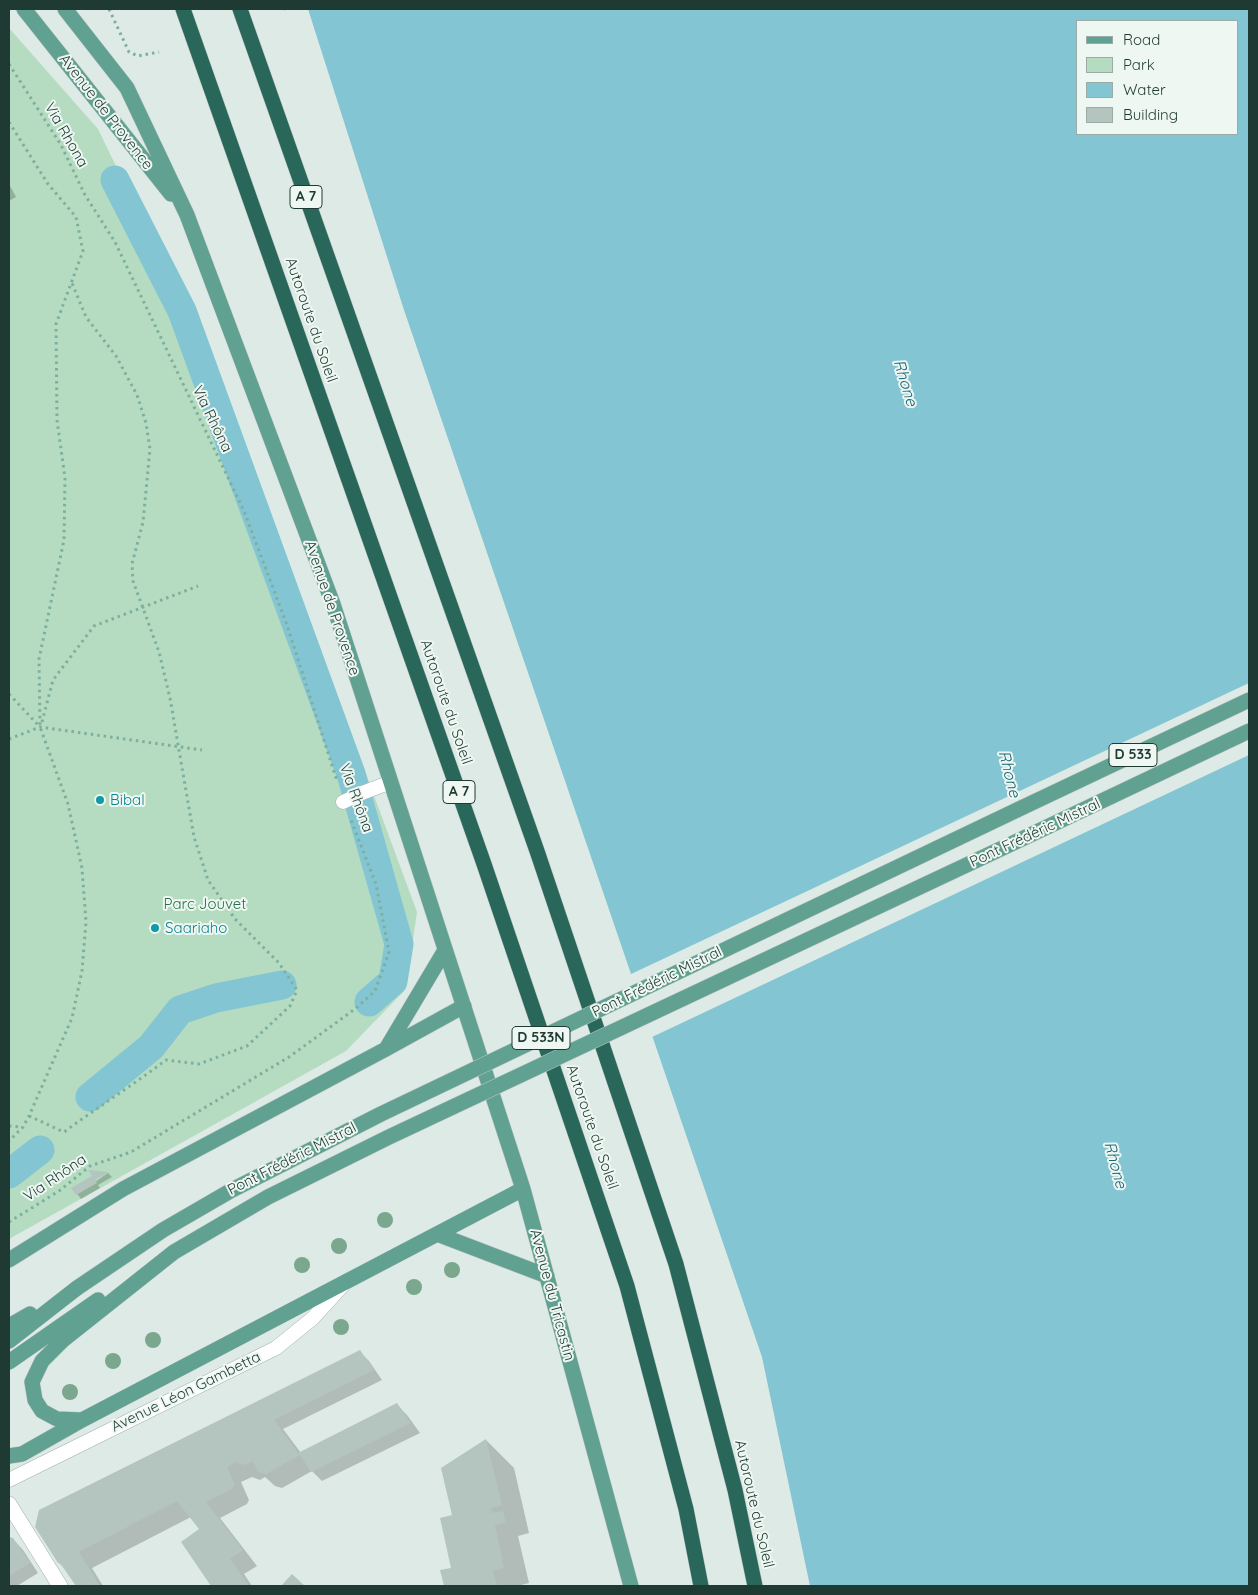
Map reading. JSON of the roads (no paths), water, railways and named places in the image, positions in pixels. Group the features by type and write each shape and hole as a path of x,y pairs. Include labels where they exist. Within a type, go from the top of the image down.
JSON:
{"highway":[{"name":"Autoroute du Soleil","path":"183,9 484,864 627,1286 686,1509 701,1586"},
{"name":"Autoroute du Soleil","path":"240,9 534,842 676,1264 736,1490 755,1586"}],"main road":[{"name":"Avenue de Provence","path":"24,9 187,215"},
{"name":"Avenue de Provence","path":"65,9 127,88 187,215 333,604 464,1006"},
{"name":"Pont Frédéric Mistral","path":"77,1288 163,1230 240,1186 381,1114 1249,700"},
{"name":"Pont Frédéric Mistral","path":"174,1252 268,1197 389,1137 1249,731"},
{"path":"386,1049 445,950"},
{"path":"9,1260 123,1189 464,1006"},
{"name":"Avenue du Tricastin","path":"464,1006 523,1189 631,1586"},
{"path":"9,1456 22,1454 82,1420 523,1189"},
{"path":"437,1234 547,1276"},
{"path":"9,1362 121,1283 174,1252"},
{"path":"82,1420 57,1419 42,1411 35,1400 32,1382 42,1361 63,1340 174,1252"},
{"path":"9,1326 77,1288"},
{"path":"9,1341 77,1288"}],"street":[{"path":"9,1504 60,1586"}],"lane":[{"path":"343,802 391,782"},
{"name":"Avenue Léon Gambetta","path":"9,1480 276,1348 313,1318 347,1281"}],"water":[{"name":"Rhone","path":"308,9 1249,9 1249,1586 810,1586 762,1357 404,310"}],"waterway":[{"path":"115,180 182,311 351,774 399,944 393,981 369,1002"},
{"path":"90,1097 151,1047 180,1010 216,998 282,985"},
{"path":"9,1174 40,1150"}],"place":[{"name":"Bibal","path":"100,800"},
{"name":"Saariaho","path":"155,928"}],"park label":[{"name":"Parc Jouvet","path":"205,904"}]}
